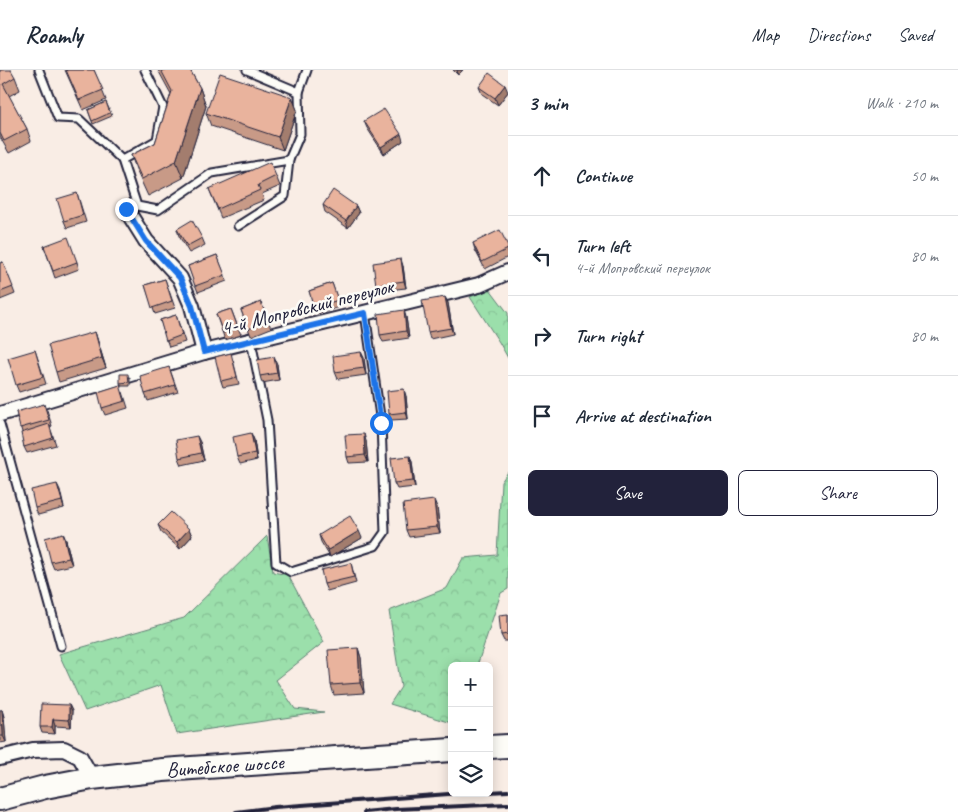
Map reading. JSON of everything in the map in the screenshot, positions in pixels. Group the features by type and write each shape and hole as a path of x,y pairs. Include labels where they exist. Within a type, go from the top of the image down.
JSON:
{"main road":[{"name":"Витебское шоссе","path":"0,800 45,787 92,778 163,770 448,750"}],"street":[{"path":"126,209 146,241 180,278 192,306 204,352"},
{"name":"4-й Мопровский переулок","path":"0,414 204,352 479,285 508,272"},
{"path":"0,758 33,750 64,749 80,757 92,778"}],"lane":[{"path":"39,70 58,118 79,119 122,160 137,206 158,210 212,173 289,160"},
{"path":"122,160 157,140 163,107 145,70"},
{"path":"247,70 298,92"},
{"path":"238,226 285,196 289,160 300,134 298,92 307,70"},
{"path":"251,341 266,420 276,563 291,572 374,546 384,532 381,423 365,313"},
{"path":"0,424 61,646"}],"green space":[{"path":"490,289 508,313 508,358 470,297"},
{"path":"508,472 508,589 501,593 478,662 448,662 448,722 390,704 401,687 389,611 447,588 463,558 497,555 501,482"},
{"path":"267,536 273,572 288,575 324,642 276,680 295,709 324,712 177,734 161,685 85,711 59,654 184,618"}],"building":[{"path":"0,70 11,70 15,77 3,84 27,129 4,141 0,133"},
{"path":"66,70 94,70 103,90 79,100"},
{"path":"161,70 190,70 200,88 176,161 142,179 131,155 155,143 172,91"},
{"path":"220,73 292,97 278,137 206,113"},
{"path":"489,73 505,85 495,98 479,87"},
{"path":"106,102 110,113 92,121 88,110"},
{"path":"384,109 401,134 381,147 364,121"},
{"path":"270,162 276,176 258,185 260,190 218,209 209,189"},
{"path":"333,190 356,206 346,221 323,205"},
{"path":"77,193 83,215 64,221 57,199"},
{"path":"192,220 202,238 187,246 177,229"},
{"path":"500,230 508,249 482,262 473,243"},
{"path":"68,237 77,262 53,271 44,246"},
{"path":"217,255 225,275 195,286 188,266"},
{"path":"401,259 404,281 376,285 373,263"},
{"path":"3,262 13,287 0,292 0,263"},
{"path":"165,279 172,301 152,308 145,285"},
{"path":"332,283 338,300 314,308 309,291"},
{"path":"445,297 451,328 428,332 422,301"},
{"path":"261,302 268,321 248,329 241,310"},
{"path":"231,309 238,328 223,333 216,314"},
{"path":"404,310 406,331 380,335 378,314"},
{"path":"176,315 182,335 166,341 160,320"},
{"path":"95,332 102,358 56,372 48,345"},
{"path":"35,350 43,377 16,385 8,358"},
{"path":"361,352 364,368 335,372 333,356"},
{"path":"231,353 237,377 221,381 215,357"},
{"path":"274,357 277,373 260,376 257,360"},
{"path":"169,367 175,385 145,394 140,376"},
{"path":"120,374 128,374 129,382 120,383"},
{"path":"120,385 125,401 102,408 98,392"},
{"path":"404,389 406,412 389,414 387,391"},
{"path":"44,404 49,420 20,428 16,412"},
{"path":"49,424 53,438 24,447 21,433"},
{"path":"251,433 255,453 237,457 233,437"},
{"path":"364,434 365,455 347,457 345,435"},
{"path":"197,436 201,453 179,458 176,440"},
{"path":"410,456 413,481 394,483 391,458"},
{"path":"57,484 62,501 35,508 31,490"},
{"path":"434,500 437,527 406,530 403,504"},
{"path":"171,512 189,529 177,542 158,525"},
{"path":"350,516 359,531 328,550 319,535"},
{"path":"63,533 69,558 51,562 45,538"},
{"path":"351,563 354,577 324,584 321,570"},
{"path":"508,614 508,634 501,635 499,615"},
{"path":"358,648 360,683 331,685 328,650"},
{"path":"41,704 69,705 69,720 53,719 52,727 40,727"},
{"path":"0,710 2,710 3,736 0,736"}],"railway":[{"path":"493,792 508,791"},
{"path":"236,812 275,807 448,794"},
{"path":"364,812 508,804"}],"route":[{"path":"126,209 146,241 180,278 192,306 204,352 365,313 381,423"}]}
